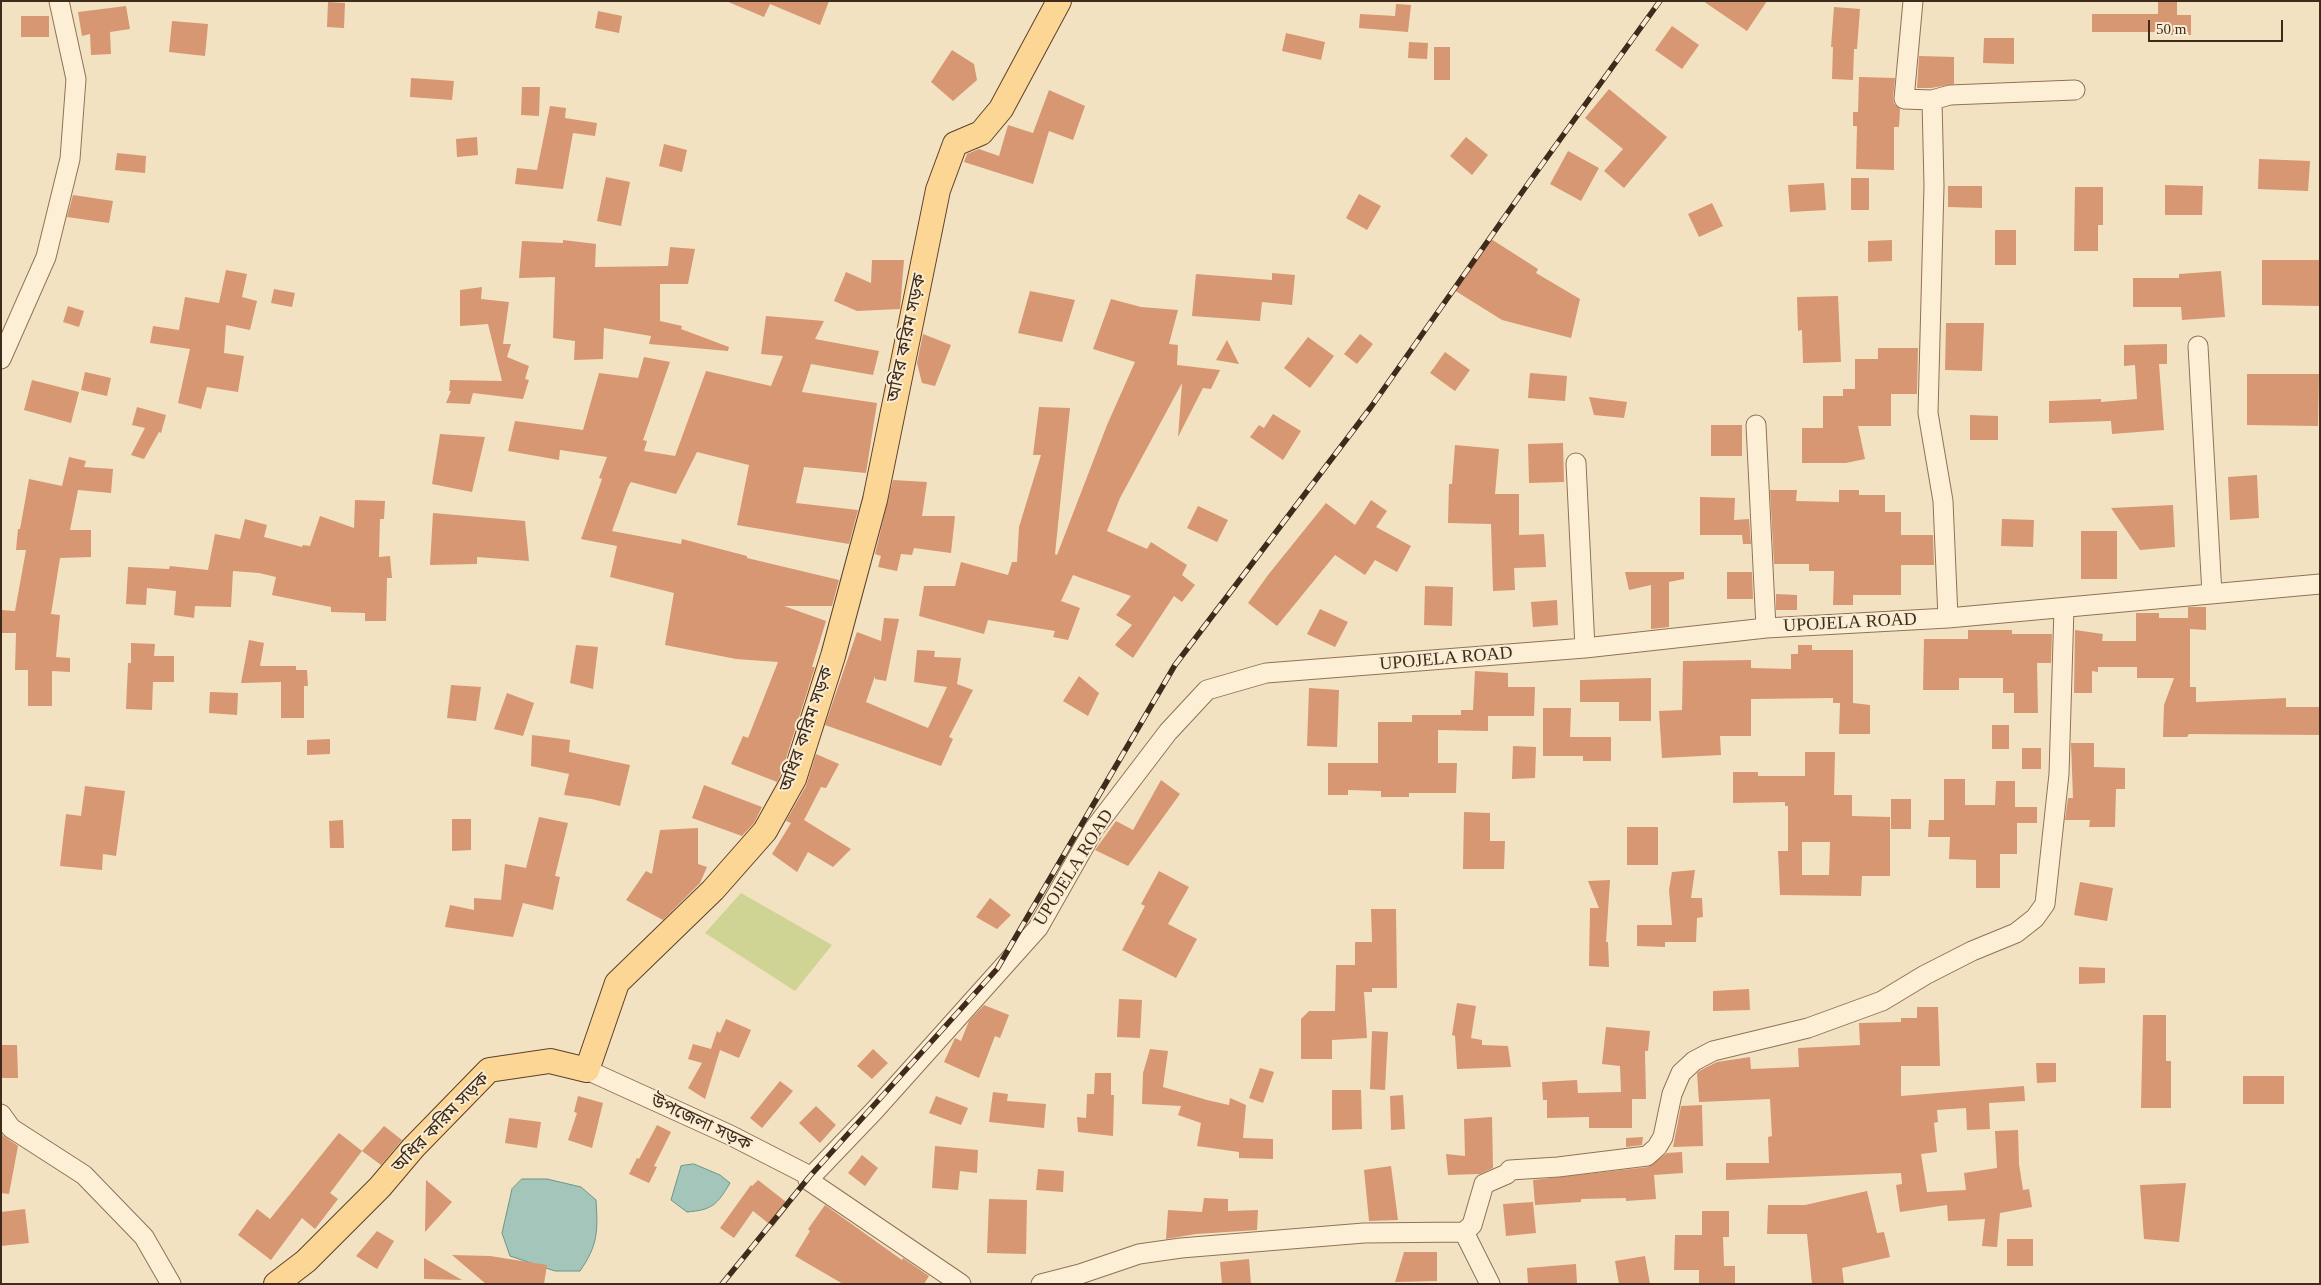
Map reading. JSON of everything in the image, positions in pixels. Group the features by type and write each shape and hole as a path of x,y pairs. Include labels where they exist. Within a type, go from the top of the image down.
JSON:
{"main road":[{"name":"অধির করিম সড়ক","path":"276,1284 306,1261 380,1187 412,1148 489,1070 550,1061 587,1070 617,983 713,890 765,831 794,779 833,656 875,500 938,190 955,144 981,133 1001,109 1059,1"}],"street":[{"path":"1,359 46,257 70,158 76,79 59,1"},
{"path":"1913,1 1904,98 1932,100 1950,95 2075,90"},
{"path":"1932,100 1934,186 1928,413 1943,501 1948,618"},
{"path":"2198,346 2212,594"},
{"path":"1756,425 1766,628"},
{"path":"1576,463 1585,648"},
{"name":"UPOJELA ROAD","path":"808,1180 874,1111 1038,928 1094,829 1168,732 1207,690 1266,673 1585,648 1766,628 1948,618 2320,584"},
{"path":"1041,1284 1080,1274 1139,1254 1181,1248 1364,1233 1464,1232 1472,1225 1484,1184 1507,1174 1510,1170 1558,1168 1647,1156 1657,1147 1663,1137 1672,1094 1681,1073 1700,1057 1713,1050 1808,1028 1882,1001 1925,975 1972,951 2016,933 2035,918 2045,904 2059,774 2064,608"},
{"name":"উপজেলা সড়ক","path":"587,1070 730,1135 810,1176 808,1180"},
{"path":"1,1114 11,1128 84,1175 144,1237 171,1284"},
{"path":"808,1180 961,1284"},
{"path":"1464,1232 1490,1284"}],"green space":[{"path":"741,893 832,945 795,991 705,933"}],"water":[{"path":"694,1164 720,1175 730,1183 713,1205 702,1210 687,1212 671,1200 681,1166"},
{"path":"522,1179 547,1179 581,1187 596,1200 596,1237 586,1262 580,1271 555,1271 510,1256 502,1233 512,1189"}],"building":[{"path":"726,1 829,1 820,25 770,4 764,17"},
{"path":"1703,1 1767,1 1747,31"},
{"path":"2158,1 2177,1 2177,15 2191,15 2191,35 2155,35 2155,32 2092,32 2092,14 2158,14"},
{"path":"328,2 345,3 344,28 327,27"},
{"path":"1396,4 1411,5 1408,32 1359,28 1360,14 1395,16"},
{"path":"126,6 130,29 110,32 111,54 91,55 90,34 82,36 78,12"},
{"path":"1834,7 1860,9 1857,49 1854,49 1853,80 1832,79 1833,47 1831,47"},
{"path":"598,11 622,16 619,33 595,28"},
{"path":"21,16 49,16 49,37 21,37"},
{"path":"172,21 208,24 205,56 169,52"},
{"path":"1672,26 1699,45 1682,69 1655,50"},
{"path":"1286,33 1325,42 1321,60 1282,51"},
{"path":"1984,38 2014,38 2014,64 1983,63"},
{"path":"1409,42 1428,43 1427,59 1408,58"},
{"path":"1434,47 1450,47 1450,80 1434,80"},
{"path":"952,50 974,64 977,80 953,101 931,82"},
{"path":"1919,56 1954,57 1954,84 1931,88 1917,88"},
{"path":"1859,77 1895,78 1893,98 1894,104 1900,109 1899,127 1894,127 1894,170 1856,169 1857,126 1853,126 1853,112 1858,112"},
{"path":"411,78 454,81 452,100 410,97"},
{"path":"522,87 540,87 539,116 521,115"},
{"path":"1609,89 1667,137 1624,188 1604,171 1623,149 1585,118"},
{"path":"1049,90 1085,106 1073,140 1049,131 1033,184 964,162 967,154 979,149 999,156 1008,125 1033,133"},
{"path":"550,106 566,108 565,118 597,123 595,136 573,133 563,189 515,184 517,168 537,170"},
{"path":"477,137 478,155 457,157 456,139"},
{"path":"1466,137 1488,155 1472,175 1450,156"},
{"path":"664,144 687,150 682,172 659,166"},
{"path":"1568,151 1599,168 1581,201 1550,184"},
{"path":"117,153 146,156 145,173 115,170"},
{"path":"2259,159 2310,161 2308,191 2258,189"},
{"path":"606,177 630,182 621,226 597,221"},
{"path":"1851,178 1869,178 1869,210 1851,210"},
{"path":"1824,183 1826,210 1790,212 1788,185"},
{"path":"2165,185 2203,186 2202,215 2165,215"},
{"path":"1948,186 1982,186 1982,208 1948,207"},
{"path":"2075,187 2103,187 2103,225 2098,225 2098,251 2074,251"},
{"path":"1359,194 1381,206 1367,230 1346,218"},
{"path":"73,195 113,201 109,223 67,217"},
{"path":"1712,203 1723,226 1699,237 1688,214"},
{"path":"1995,230 2016,230 2016,265 1995,265"},
{"path":"1488,237 1538,269 1536,273 1580,299 1571,338 1502,320 1454,290"},
{"path":"563,240 596,244 595,267 668,266 670,247 695,249 688,284 660,284 660,321 682,326 681,329 729,347 728,351 649,344 651,336 604,328 603,359 574,360 575,341 553,338 555,277 519,278 522,241 563,243"},
{"path":"1892,240 1892,261 1868,262 1868,241"},
{"path":"872,260 904,260 900,309 857,311 834,301 846,272 871,283"},
{"path":"2262,260 2320,260 2320,306 2262,305"},
{"path":"226,270 247,274 242,297 257,301 250,330 226,325 224,353 244,356 238,392 207,387 201,409 178,403 190,349 150,343 153,326 179,330 185,297 219,303"},
{"path":"2221,271 2225,317 2182,320 2181,307 2133,307 2133,278 2179,278 2179,274"},
{"path":"1272,273 1295,275 1292,305 1262,302 1260,321 1192,316 1196,274 1272,280"},
{"path":"482,287 481,299 509,302 503,344 511,344 507,357 529,366 525,379 529,380 523,399 473,393 470,404 446,403 451,391 449,391 450,380 502,381 488,324 460,326 460,290"},
{"path":"274,289 295,293 292,307 271,303"},
{"path":"1030,291 1075,300 1062,342 1018,333"},
{"path":"1838,296 1841,362 1803,363 1802,330 1798,331 1797,297"},
{"path":"1111,299 1141,307 1178,310 1169,344 1178,345 1177,365 1220,370 1211,389 1203,388 1178,437 1182,383 1120,498 1107,531 1147,549 1151,542 1187,565 1182,575 1195,585 1182,602 1174,596 1133,658 1115,645 1132,625 1116,615 1131,596 1073,575 1061,601 1080,608 1068,640 1053,637 1055,631 988,620 984,634 919,616 924,586 955,586 961,562 1008,575 1012,562 1017,562 1019,527 1041,455 1033,455 1039,407 1070,408 1055,554 1057,555 1107,425 1135,362 1093,349"},
{"path":"68,306 84,311 79,327 63,322"},
{"path":"766,316 824,321 815,339 879,351 873,375 811,364 802,392 877,403 866,473 804,467 796,503 858,510 849,544 737,525 749,465 697,452 676,494 631,482 612,531 681,544 682,539 747,556 747,558 839,580 832,606 784,606 826,621 812,667 815,667 777,782 731,764 743,736 748,738 778,662 736,659 665,645 674,593 610,577 617,546 581,539 602,479 599,478 607,457 560,450 559,460 508,451 515,421 583,430 599,373 638,378 644,357 670,362 643,440 647,441 644,451 675,456 706,371 771,386 783,356 761,354"},
{"path":"1946,323 1984,323 1982,371 1945,370"},
{"path":"923,334 951,345 935,386 922,383 917,363"},
{"path":"1360,334 1373,344 1357,364 1344,354"},
{"path":"1308,337 1334,356 1310,388 1284,368"},
{"path":"1227,340 1239,364 1216,360"},
{"path":"2167,344 2167,364 2159,364 2164,430 2112,434 2111,421 2049,423 2049,401 2101,399 2101,402 2137,399 2135,365 2124,366 2124,345"},
{"path":"1878,348 1918,348 1917,394 1891,394 1891,426 1858,426 1865,459 1846,463 1802,463 1802,428 1823,428 1823,396 1843,396 1843,389 1855,389 1855,359 1878,359"},
{"path":"1445,352 1470,370 1455,391 1430,373"},
{"path":"85,372 111,378 107,396 81,390"},
{"path":"1530,373 1567,376 1565,401 1528,398"},
{"path":"2247,374 2319,374 2318,426 2247,425"},
{"path":"32,380 79,392 71,423 24,410"},
{"path":"1589,397 1627,402 1624,418 1594,415"},
{"path":"137,407 166,415 161,433 159,432 144,459 131,455 145,428 132,425"},
{"path":"1273,414 1301,431 1283,460 1250,437 1259,425 1264,428"},
{"path":"1970,415 1998,416 1998,440 1970,440"},
{"path":"1711,425 1742,425 1742,456 1711,456"},
{"path":"440,434 485,437 472,492 432,484"},
{"path":"1563,443 1564,482 1529,483 1528,444"},
{"path":"1455,445 1499,449 1495,494 1519,494 1519,535 1544,534 1546,567 1514,568 1515,590 1493,591 1491,524 1448,523 1449,484 1452,484"},
{"path":"69,457 86,461 84,467 113,469 111,493 78,490 70,530 91,530 91,557 60,558 51,614 60,615 56,657 70,658 70,672 52,671 52,706 28,706 28,670 15,670 16,633 1,633 1,610 15,611 26,550 16,550 18,529 20,529 29,479 62,486"},
{"path":"2257,475 2259,518 2230,520 2228,477"},
{"path":"893,480 927,482 922,516 955,516 951,553 914,548 912,555 901,554 897,571 878,567 881,556 875,554"},
{"path":"1770,490 1797,490 1796,501 1839,502 1839,490 1859,490 1859,495 1885,495 1885,512 1901,512 1901,535 1933,535 1934,565 1901,565 1901,595 1853,595 1853,605 1833,605 1834,571 1809,571 1809,564 1774,564"},
{"path":"1700,497 1735,498 1734,520 1749,519 1751,544 1743,544 1742,535 1700,535"},
{"path":"355,500 385,501 384,519 380,519 379,557 390,556 392,578 387,578 386,621 365,621 365,613 331,612 331,607 272,595 276,577 259,573 233,571 231,607 195,606 194,618 174,615 176,591 147,588 146,605 126,604 128,567 169,569 170,566 208,570 215,534 240,539 245,519 267,525 264,537 302,547 303,545 310,546 320,516 354,528"},
{"path":"1371,500 1387,511 1376,527 1411,546 1397,572 1375,560 1365,575 1335,555 1277,626 1248,603 1326,503 1355,525"},
{"path":"2173,505 2175,547 2140,550 2111,508"},
{"path":"1198,506 1228,520 1217,542 1187,528"},
{"path":"433,513 525,521 529,561 477,557 477,564 430,565"},
{"path":"2002,519 2034,520 2033,547 2001,546"},
{"path":"2081,531 2117,531 2117,579 2081,579"},
{"path":"1625,572 1684,572 1684,579 1669,582 1669,627 1651,629 1651,585 1629,590"},
{"path":"1727,572 1752,572 1753,599 1727,599"},
{"path":"1425,586 1453,587 1452,626 1424,625"},
{"path":"1776,594 1797,595 1797,610 1776,610"},
{"path":"1557,600 1558,625 1533,627 1531,602"},
{"path":"2188,607 2206,607 2206,630 2190,629 2190,687 2196,687 2196,702 2286,698 2286,707 2320,707 2320,735 2189,734 2187,737 2163,737 2164,705 2174,678 2137,678 2137,667 2098,667 2098,672 2092,671 2092,693 2074,693 2075,630 2103,634 2102,641 2136,641 2136,613 2159,613 2159,618 2188,618"},
{"path":"1320,609 1348,622 1335,647 1307,634"},
{"path":"884,618 899,619 886,681 875,679 875,676 866,702 928,728 947,687 914,682 917,650 935,651 934,657 961,658 957,684 973,690 949,737 953,739 941,766 825,725 857,632 881,641"},
{"path":"1968,630 2012,630 2012,634 2052,634 2051,663 2037,663 2038,713 2014,713 2014,693 2003,693 2003,678 1959,678 1959,690 1923,690 1924,639 1968,639"},
{"path":"249,640 264,643 260,666 296,666 296,670 307,670 308,686 304,686 304,718 281,718 281,682 241,683"},
{"path":"131,643 155,644 154,656 174,656 174,682 153,682 152,710 126,709 128,663 131,663"},
{"path":"576,645 598,647 593,689 570,683"},
{"path":"1798,645 1812,645 1812,650 1853,650 1853,703 1870,705 1870,734 1839,734 1840,703 1833,703 1833,698 1751,699 1751,736 1720,736 1721,755 1662,758 1659,711 1682,710 1683,661 1751,660 1751,668 1791,669 1791,654 1798,654"},
{"path":"1475,671 1508,673 1508,687 1535,687 1534,716 1488,716 1488,731 1438,730 1438,763 1457,763 1456,793 1409,793 1409,797 1381,797 1381,791 1348,790 1348,795 1328,795 1328,763 1378,763 1378,722 1412,722 1412,715 1461,715 1461,710 1473,710"},
{"path":"1079,676 1099,693 1088,716 1063,701"},
{"path":"1651,678 1651,721 1619,721 1619,702 1580,702 1580,680"},
{"path":"451,685 481,687 476,721 447,718"},
{"path":"1309,688 1339,690 1337,747 1307,746"},
{"path":"210,692 238,693 237,715 209,713"},
{"path":"507,693 534,703 523,736 494,729"},
{"path":"1543,708 1571,708 1570,737 1611,737 1611,761 1583,761 1583,756 1543,756"},
{"path":"1992,725 2009,725 2009,749 1992,749"},
{"path":"532,735 570,740 569,752 630,765 620,806 564,795 569,774 531,766"},
{"path":"330,739 330,754 307,755 307,740"},
{"path":"2071,743 2094,743 2094,767 2125,768 2125,789 2116,789 2115,827 2089,827 2090,820 2065,820 2068,798 2073,798"},
{"path":"1513,746 1536,747 1535,778 1512,779"},
{"path":"2022,748 2041,748 2041,769 2022,769"},
{"path":"1805,752 1835,752 1834,795 1852,795 1852,816 1890,817 1890,876 1862,876 1861,896 1780,895 1778,851 1788,851 1788,806 1785,806 1785,802 1733,803 1733,772 1758,772 1758,776 1805,776","holes":["1802,842 1830,842 1829,875 1802,875"]},
{"path":"816,754 839,764 826,788 821,787 804,820 851,849 833,867 808,852 797,872 772,854 791,823 786,821 806,786"},
{"path":"1944,779 1965,779 1965,805 1995,805 1996,781 2015,781 2015,807 2037,807 2037,823 2017,823 2017,854 2000,854 2000,888 1976,888 1976,860 1949,859 1950,837 1928,837 1929,820 1944,820"},
{"path":"1161,780 1180,794 1128,866 1095,850 1116,821 1133,830"},
{"path":"704,785 762,807 754,823 742,836 692,818"},
{"path":"85,786 125,791 116,856 103,854 102,870 60,866 66,814 81,816"},
{"path":"1891,799 1911,799 1911,829 1891,829"},
{"path":"1464,812 1490,813 1490,841 1505,841 1504,869 1463,869"},
{"path":"539,817 568,823 555,876 560,877 553,910 523,903 513,937 445,927 450,905 474,910 474,898 501,900 505,864 526,868"},
{"path":"452,819 471,819 471,850 452,851"},
{"path":"343,820 344,848 330,848 329,821"},
{"path":"1627,827 1658,827 1658,865 1627,865"},
{"path":"698,828 698,864 707,867 700,883 663,920 626,900 646,871 652,874 660,830"},
{"path":"1695,870 1691,898 1702,898 1703,917 1697,918 1696,942 1665,942 1665,947 1637,946 1637,925 1672,925 1669,890 1672,872"},
{"path":"1159,871 1189,887 1168,924 1197,939 1176,978 1122,950 1145,906 1141,904"},
{"path":"1610,880 1606,942 1608,942 1609,967 1589,966 1590,908 1599,908 1588,881"},
{"path":"2080,882 2113,888 2107,921 2074,915"},
{"path":"990,898 1011,915 997,929 976,917"},
{"path":"1371,909 1396,909 1397,988 1372,988 1372,992 1364,992 1367,1038 1332,1040 1332,1059 1301,1059 1301,1019 1309,1011 1335,1011 1336,965 1355,965 1355,942 1372,942"},
{"path":"2079,967 2105,968 2105,983 2079,984"},
{"path":"1749,989 1750,1010 1713,1011 1713,991"},
{"path":"1119,999 1142,1000 1140,1038 1117,1037"},
{"path":"1457,1003 1476,1006 1471,1038 1482,1040 1482,1045 1508,1046 1511,1067 1457,1069 1455,1036 1452,1035"},
{"path":"984,1005 1009,1015 1000,1038 995,1036 979,1078 944,1062 955,1038 961,1041 969,1021"},
{"path":"1917,1007 1938,1007 1940,1066 1901,1066 1901,1096 2024,1086 2025,1101 1989,1103 1990,1129 1967,1130 1966,1108 1937,1110 1938,1122 1934,1123 1937,1152 1921,1154 1927,1192 1966,1190 1964,1173 1997,1168 1995,1131 2018,1130 2019,1164 2023,1190 2029,1189 2032,1207 2000,1213 1997,1247 1982,1246 1985,1219 1948,1221 1947,1205 1900,1212 1896,1185 1902,1184 1901,1173 1726,1180 1726,1163 1769,1163 1768,1137 1772,1136 1770,1099 1699,1102 1697,1073 1717,1062 1750,1057 1751,1069 1799,1067 1798,1048 1860,1045 1859,1023 1901,1022 1901,1018 1917,1018"},
{"path":"2143,1015 2166,1015 2166,1061 2171,1061 2171,1108 2141,1108"},
{"path":"726,1019 751,1030 739,1058 720,1050 705,1099 688,1088 702,1063 688,1059 693,1044 711,1049 717,1031 720,1033"},
{"path":"1606,1027 1650,1031 1648,1051 1645,1051 1646,1099 1632,1099 1632,1128 1589,1128 1589,1117 1547,1118 1547,1100 1543,1100 1542,1082 1577,1080 1578,1093 1621,1092 1620,1066 1602,1064"},
{"path":"1372,1031 1388,1032 1385,1090 1370,1089"},
{"path":"1,1045 17,1045 18,1078 1,1078"},
{"path":"873,1049 888,1063 872,1079 857,1066"},
{"path":"1150,1049 1168,1051 1163,1087 1229,1105 1230,1098 1246,1105 1243,1138 1273,1139 1273,1159 1239,1158 1239,1152 1197,1146 1201,1123 1178,1115 1181,1106 1142,1104 1143,1073"},
{"path":"2036,1063 2056,1063 2056,1082 2037,1083"},
{"path":"1260,1068 1274,1072 1263,1103 1249,1098"},
{"path":"1095,1073 1111,1073 1111,1095 1114,1095 1113,1136 1078,1132 1077,1117 1086,1118 1087,1094 1094,1094"},
{"path":"2243,1076 2284,1076 2284,1104 2243,1104"},
{"path":"780,1081 793,1091 762,1128 750,1118"},
{"path":"1332,1090 1361,1090 1362,1129 1332,1130"},
{"path":"993,1092 1008,1094 1007,1101 1046,1104 1044,1128 989,1122"},
{"path":"1403,1095 1405,1129 1391,1130 1390,1096"},
{"path":"578,1096 603,1103 592,1148 568,1140 577,1113 574,1112"},
{"path":"936,1096 968,1108 961,1125 929,1113"},
{"path":"1702,1105 1703,1146 1673,1147 1681,1106"},
{"path":"816,1106 836,1125 820,1143 799,1123"},
{"path":"1492,1117 1493,1168 1480,1174 1448,1175 1446,1154 1465,1156 1464,1119"},
{"path":"509,1118 541,1122 537,1148 505,1143"},
{"path":"657,1125 671,1132 654,1166 657,1167 649,1183 629,1174"},
{"path":"384,1126 402,1140 381,1165 362,1151"},
{"path":"339,1133 362,1151 330,1193 338,1199 315,1229 302,1218 271,1260 238,1235 257,1209 270,1219"},
{"path":"1,1134 18,1146 9,1194 1,1193"},
{"path":"1643,1137 1642,1145 1626,1147 1626,1138"},
{"path":"935,1146 978,1150 977,1173 960,1171 958,1190 932,1188"},
{"path":"1682,1152 1683,1173 1654,1175 1656,1199 1626,1201 1626,1198 1581,1199 1581,1202 1535,1205 1533,1180 1648,1167 1667,1153"},
{"path":"862,1155 878,1168 865,1186 848,1173"},
{"path":"1391,1166 1398,1220 1369,1221 1364,1170"},
{"path":"1038,1169 1064,1171 1063,1192 1036,1190"},
{"path":"426,1180 452,1202 425,1232"},
{"path":"758,1180 790,1205 773,1227 753,1211 734,1238 720,1228 751,1185"},
{"path":"2186,1183 2179,1242 2144,1239 2140,1185"},
{"path":"1867,1191 1877,1233 1884,1232 1890,1257 1842,1268 1844,1284 1812,1284 1807,1234 1767,1234 1768,1205 1805,1205"},
{"path":"1204,1198 1228,1199 1228,1211 1258,1210 1257,1230 1196,1234 1166,1239 1168,1210 1202,1212"},
{"path":"989,1199 1027,1200 1026,1254 987,1253"},
{"path":"1533,1202 1536,1233 1506,1236 1503,1204"},
{"path":"825,1205 902,1260 903,1258 929,1276 924,1284 843,1284 795,1256 810,1231 808,1229"},
{"path":"25,1209 29,1243 1,1246 1,1212"},
{"path":"1702,1211 1729,1211 1729,1237 1723,1237 1724,1266 1735,1266 1735,1284 1699,1284 1699,1270 1674,1270 1675,1235 1702,1235"},
{"path":"377,1231 394,1241 377,1269 356,1256"},
{"path":"2007,1239 2033,1239 2033,1266 2007,1266"},
{"path":"1404,1252 1437,1252 1437,1281 1395,1282"},
{"path":"452,1255 490,1256 547,1265 544,1284 486,1284"},
{"path":"1645,1256 1650,1284 1619,1284 1615,1261"},
{"path":"424,1258 462,1280 424,1279"},
{"path":"1249,1259 1251,1284 1222,1284 1220,1262"},
{"path":"1576,1264 1577,1284 1528,1284 1527,1268"}],"railway":[{"path":"722,1284 810,1176 997,969 1175,665 1371,407 1530,181 1660,1"}]}
